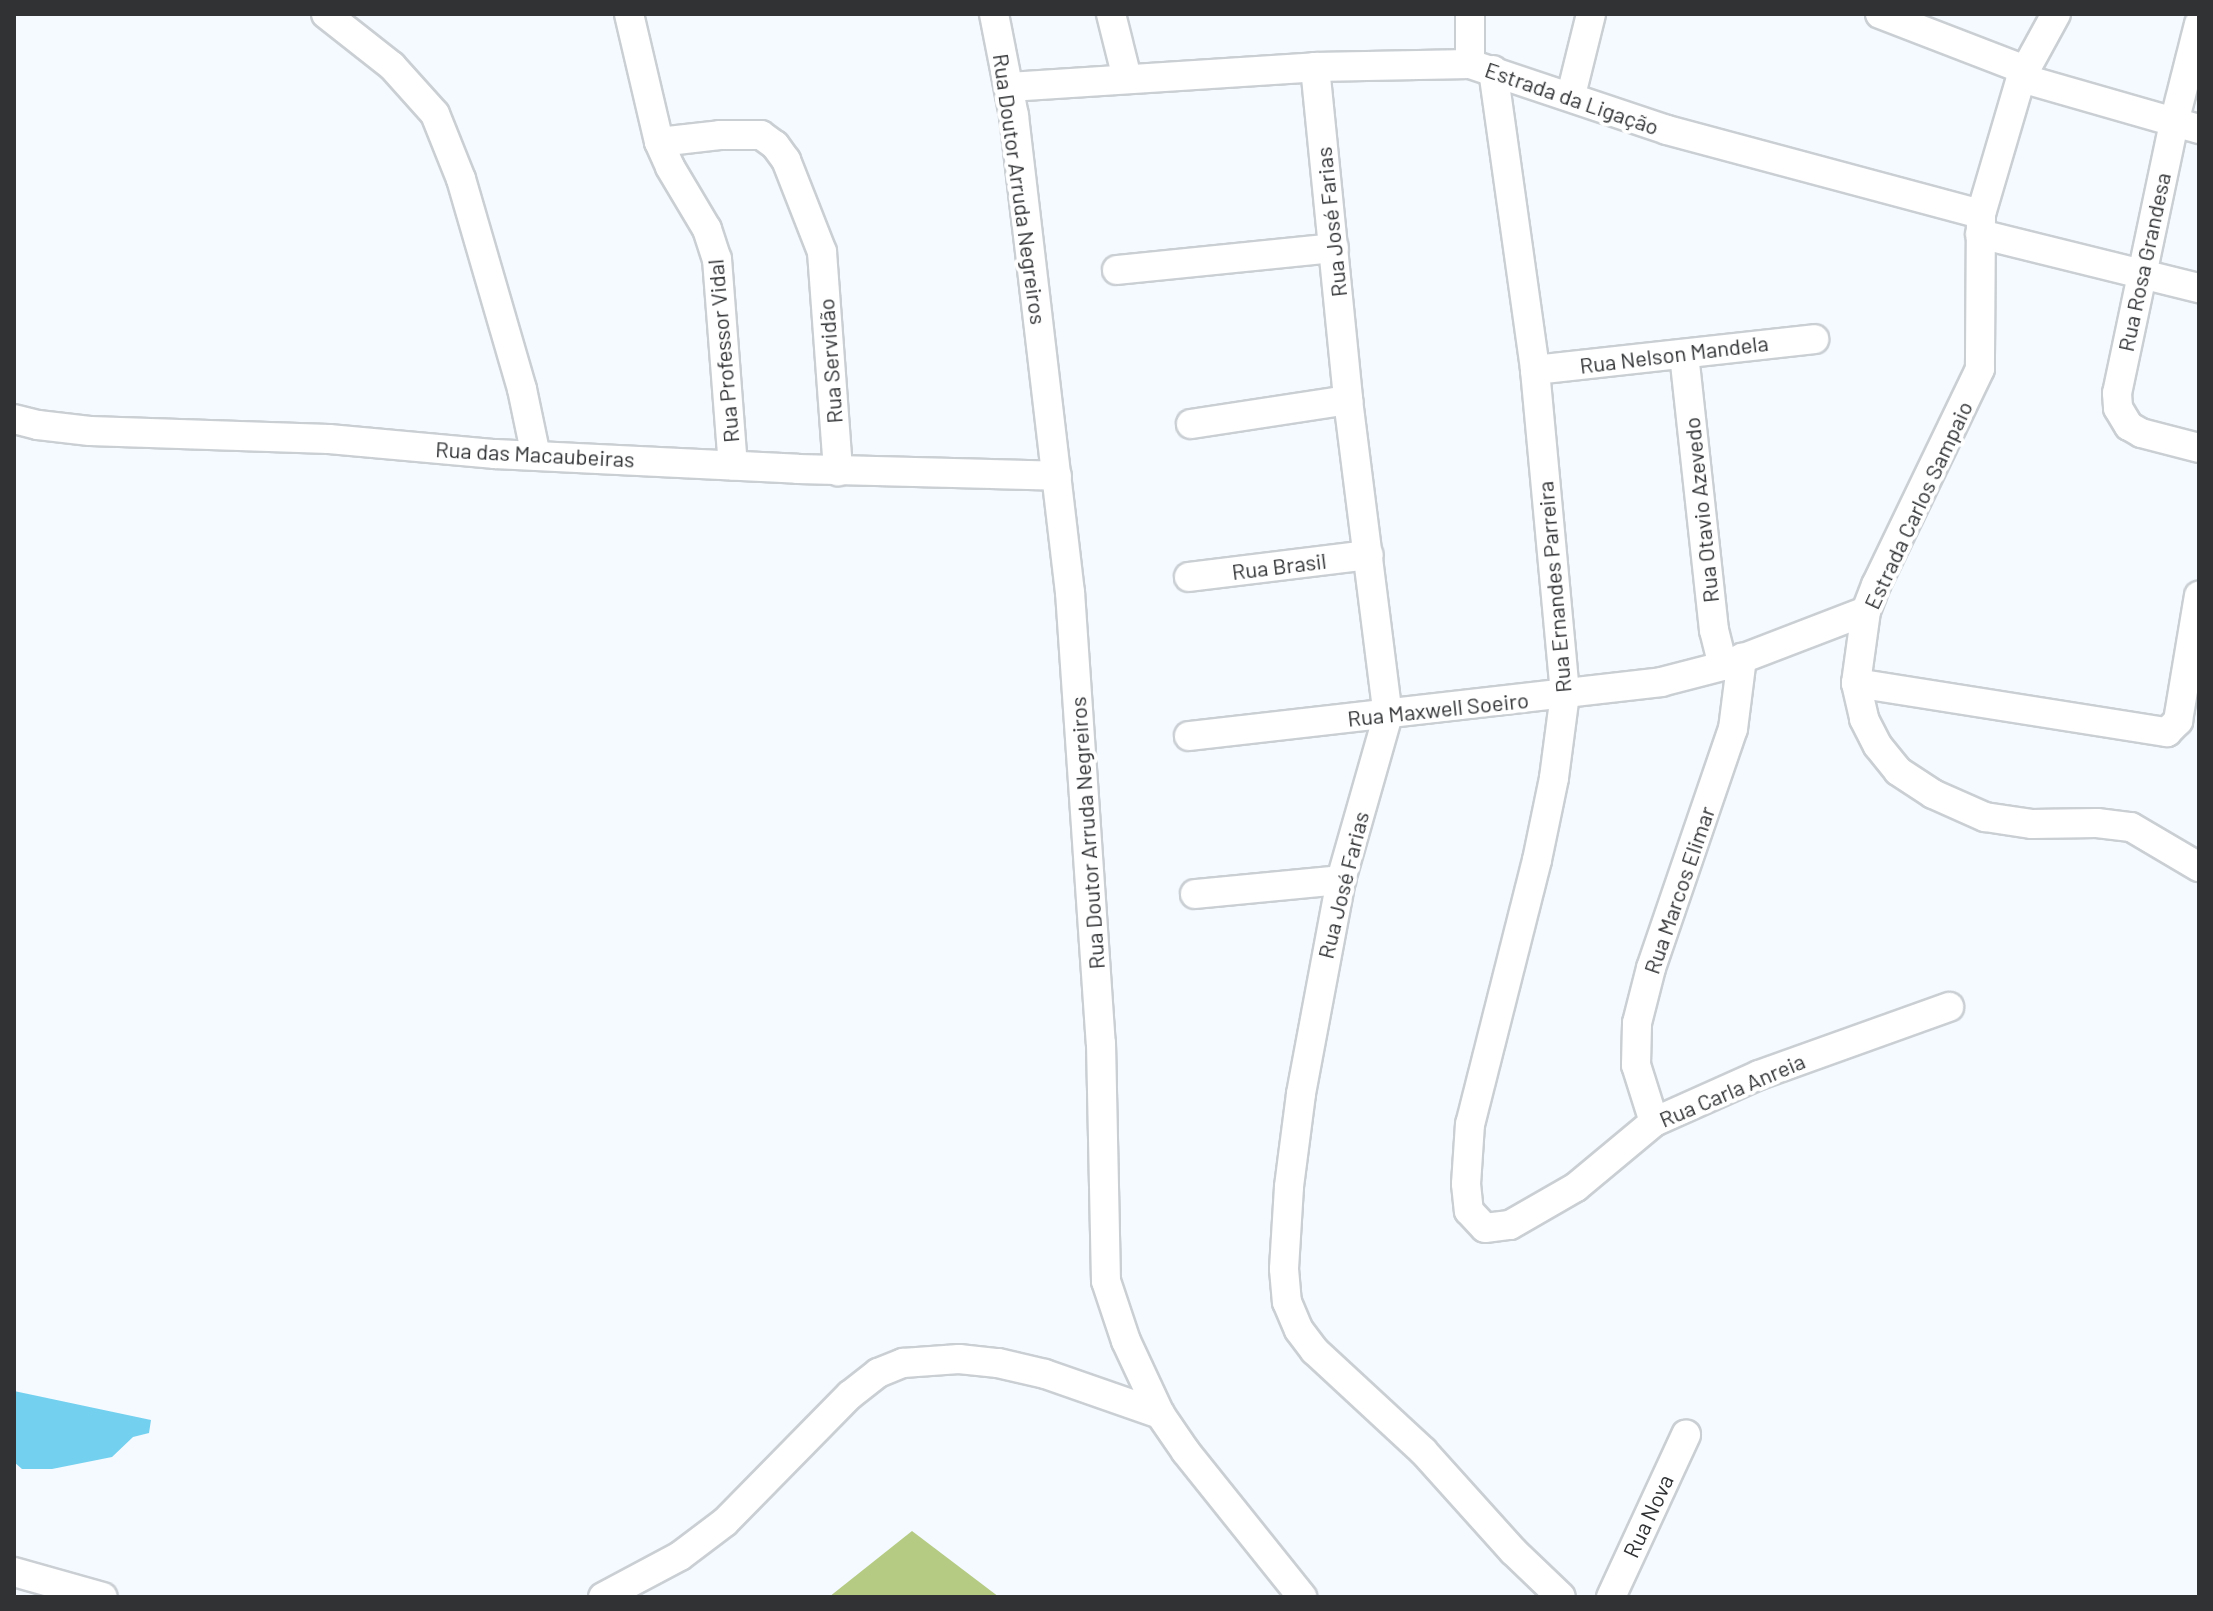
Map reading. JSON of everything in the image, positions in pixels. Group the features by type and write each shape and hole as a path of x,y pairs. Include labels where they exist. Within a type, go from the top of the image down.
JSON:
{"street":[{"path":"326,14 392,66 435,114 461,179 522,389 536,456"},
{"name":"Rua Professor Vidal","path":"629,14 659,142 670,167 707,229 717,259 733,465"},
{"name":"Rua Doutor Arruda Negreiros","path":"994,14 1009,87 1070,592 1094,927 1106,1281 1126,1341 1160,1414 1186,1452 1302,1597"},
{"path":"1111,14 1127,78"},
{"name":"Rua Ernandes Parreira","path":"1470,14 1535,370 1565,694 1554,778 1537,860 1470,1124 1467,1202 1475,1220 1491,1230"},
{"path":"1571,95 1591,14"},
{"path":"1880,14 2023,74 2186,126"},
{"name":"Estrada Carlos Sampaio","path":"2056,14 2023,74 1981,224 1980,369 1866,611 1856,683 1864,719 1878,746 1898,771 1933,794 1985,817 2032,824 2112,823 2131,827 2199,867"},
{"name":"Rua Rosa Grandesa","path":"2199,24 2186,126 2143,273 2119,375 2118,408 2129,426 2141,433 2199,448"},
{"name":"Estrada da Ligação","path":"1009,87 1315,67 1481,67 1571,95 1655,127 2199,288"},
{"name":"Rua José Farias","path":"1315,67 1348,400 1388,715 1341,880 1301,1094 1289,1187 1284,1269 1287,1302 1299,1330 1315,1351 1423,1451 1513,1551 1561,1597"},
{"name":"Rua Servidão","path":"659,142 720,135 761,135 775,145 786,160 822,252 838,471"},
{"path":"1117,270 1334,248"},
{"name":"Rua Nelson Mandela","path":"1535,370 1814,339"},
{"name":"Rua Otavio Azevedo","path":"1684,354 1714,630 1733,662"},
{"path":"1191,424 1348,400"},
{"name":"Rua das Macaubeiras","path":"14,419 90,431 329,439 536,456 838,471 1057,476"},
{"name":"Rua Brasil","path":"1189,577 1369,555"},
{"path":"1856,683 2167,732 2178,721 2199,596"},
{"name":"Rua Maxwell Soeiro","path":"1189,736 1661,682 1733,662 1866,611"},
{"name":"Rua Marcos Elimar","path":"1654,1122 1636,1065 1637,1023 1651,968 1737,716 1733,662"},
{"path":"1195,894 1341,880"},
{"name":"Rua Carla Anreia","path":"1491,1230 1510,1225 1564,1195 1654,1122 1759,1075 1949,1007"},
{"path":"603,1597 680,1556 725,1522 850,1395 878,1373 903,1363 959,1359 998,1363 1045,1374 1160,1414"},
{"name":"Rua Nova","path":"1611,1597 1686,1435"},
{"path":"14,1572 103,1597"}],"green space":[{"path":"912,1531 999,1597 829,1597"}],"water":[{"path":"14,1391 151,1420 149,1433 133,1437 112,1457 52,1469 22,1469 14,1462"}]}
